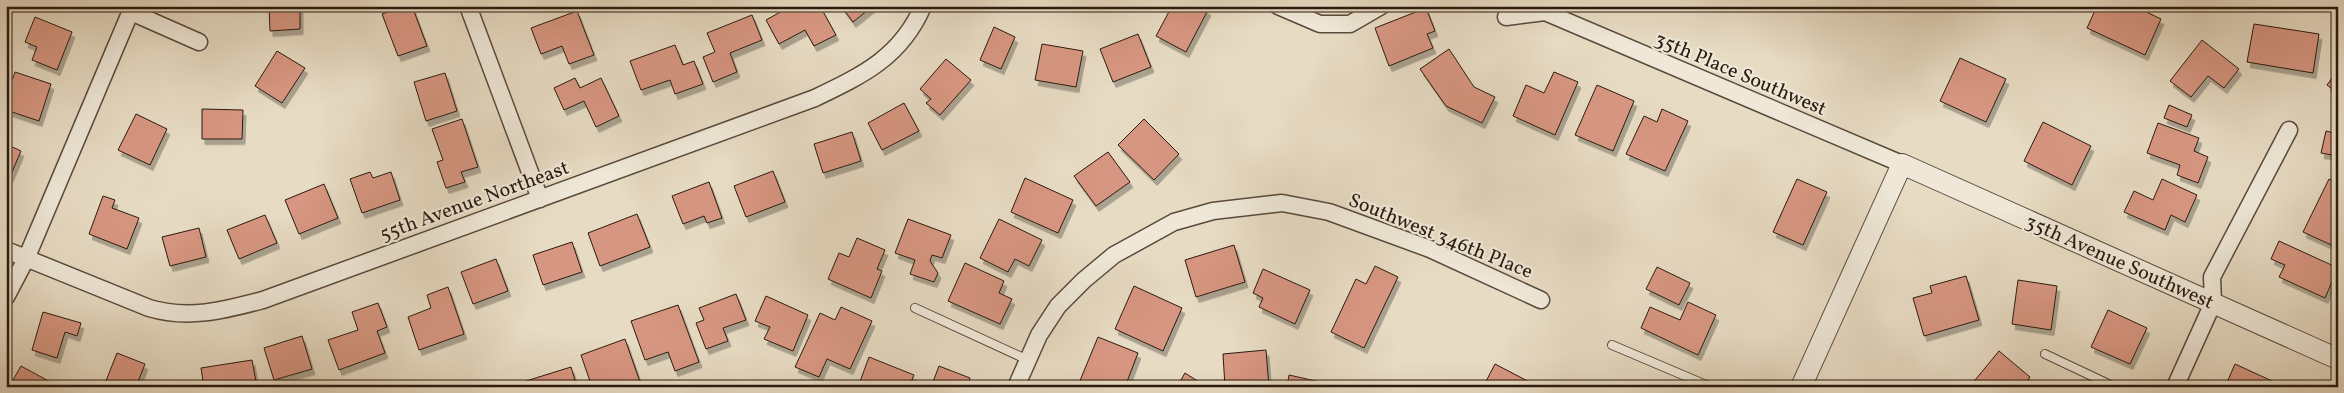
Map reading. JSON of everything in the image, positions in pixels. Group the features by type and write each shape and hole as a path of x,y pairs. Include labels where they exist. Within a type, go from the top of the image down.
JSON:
{"street":[{"path":"468,6 540,199"},
{"name":"55th Avenue Northeast","path":"6,250 161,312 190,314 218,312 263,300 815,98 863,75 881,62 916,24 923,6"},
{"path":"1278,6 1320,24 1350,24 1381,6"},
{"path":"6,297 26,258 132,9 199,42"},
{"name":"35th Place Southwest","path":"1506,16 1545,12 1902,164"},
{"path":"2175,387 2213,303 2212,278 2289,130"},
{"path":"1801,387 1902,164"},
{"name":"35th Avenue Southwest","path":"1902,164 2338,359"},
{"name":"Southwest 346th Place","path":"1016,387 1039,335 1058,306 1084,280 1114,255 1174,222 1213,211 1282,203 1329,212 1430,249 1541,300"}],"lane":[{"path":"915,308 1028,360"},
{"path":"1612,345 1712,387"},
{"path":"2045,354 2115,387"}],"building":[{"path":"269,6 300,6 300,29 270,31"},
{"path":"405,6 412,6 427,46 398,56 382,14"},
{"path":"791,6 820,6 836,35 814,46 805,30 779,44 766,20"},
{"path":"841,6 873,6 853,22"},
{"path":"1172,6 1201,6 1208,10 1186,52 1156,36"},
{"path":"2097,6 2134,6 2161,19 2145,55 2087,28"},
{"path":"1426,8 1435,31 1427,34 1433,48 1389,66 1375,28"},
{"path":"577,11 594,55 569,64 562,46 541,54 531,28"},
{"path":"752,15 762,40 730,53 737,72 713,82 703,57 715,52 707,33"},
{"path":"35,17 72,32 57,70 32,60 37,47 25,42"},
{"path":"2254,24 2319,34 2313,73 2247,62"},
{"path":"994,27 1015,37 1001,69 980,60"},
{"path":"1138,34 1151,67 1113,82 1100,49"},
{"path":"2202,40 2239,69 2224,88 2208,76 2191,97 2170,81"},
{"path":"1042,44 1083,51 1076,87 1035,80"},
{"path":"675,45 683,65 694,61 703,84 675,94 670,80 641,90 630,61"},
{"path":"1449,49 1474,87 1495,97 1482,123 1446,106 1420,69"},
{"path":"277,51 305,68 282,103 255,86"},
{"path":"1960,58 2006,79 1986,122 1940,101"},
{"path":"946,59 971,80 940,115 926,103 931,99 920,89"},
{"path":"2338,70 2338,93 2327,85"},
{"path":"15,72 51,84 39,121 6,110 6,97"},
{"path":"1554,72 1578,82 1555,135 1513,116 1526,85 1544,93"},
{"path":"445,73 457,111 426,121 414,82"},
{"path":"575,78 580,88 601,78 619,116 596,127 584,101 564,110 554,88"},
{"path":"1597,85 1634,101 1613,151 1575,135"},
{"path":"904,103 919,131 882,150 868,123"},
{"path":"2169,105 2192,115 2187,127 2164,118"},
{"path":"202,109 243,110 242,139 202,139"},
{"path":"1662,109 1688,121 1665,171 1626,154 1644,116 1657,122"},
{"path":"136,114 167,129 150,165 118,150"},
{"path":"462,119 478,167 461,172 465,182 446,188 437,162 443,160 432,129"},
{"path":"1144,119 1179,154 1154,180 1118,145"},
{"path":"2043,122 2091,146 2072,185 2024,161"},
{"path":"2158,123 2199,138 2194,151 2208,157 2198,183 2177,175 2180,165 2147,153"},
{"path":"2326,131 2338,134 2338,156 2321,153"},
{"path":"852,132 861,161 823,173 814,144"},
{"path":"6,144 21,151 6,186"},
{"path":"1108,152 1130,182 1096,206 1074,176"},
{"path":"773,171 785,202 746,217 734,186"},
{"path":"370,172 373,178 391,172 400,200 362,213 350,179"},
{"path":"1025,178 1073,200 1058,233 1011,212"},
{"path":"1797,179 1827,192 1803,245 1773,232"},
{"path":"2162,179 2197,195 2185,222 2171,215 2165,230 2124,212 2134,191 2153,200"},
{"path":"2329,179 2338,183 2338,248 2303,232"},
{"path":"709,182 722,218 707,223 704,216 683,224 672,196"},
{"path":"324,184 338,218 299,234 285,200"},
{"path":"103,196 115,200 112,208 139,218 127,249 89,234"},
{"path":"637,214 650,247 600,266 588,233"},
{"path":"265,215 277,243 239,259 227,230"},
{"path":"908,219 951,235 942,258 932,255 930,261 938,273 934,282 910,274 915,260 895,253"},
{"path":"999,219 1042,240 1029,266 1015,259 1008,272 980,258"},
{"path":"199,228 206,257 170,266 162,237"},
{"path":"857,238 885,250 877,269 882,271 871,298 828,279 839,253 849,257"},
{"path":"2279,241 2338,268 2325,298 2279,277 2285,265 2271,259"},
{"path":"572,242 582,272 543,285 533,255"},
{"path":"1234,245 1245,282 1196,297 1185,260"},
{"path":"496,259 508,291 473,304 461,272"},
{"path":"965,263 1004,281 999,293 1012,299 1000,324 948,301"},
{"path":"1375,266 1398,277 1364,348 1331,332 1356,279 1366,284"},
{"path":"1657,267 1690,283 1679,305 1646,289"},
{"path":"1263,269 1310,290 1295,324 1259,307 1263,298 1253,293"},
{"path":"1966,276 1979,320 1924,336 1913,298 1932,293 1930,286"},
{"path":"2018,280 2057,286 2051,330 2012,324"},
{"path":"1134,286 1182,308 1163,351 1115,329"},
{"path":"448,287 464,334 419,350 408,317 431,308 427,295"},
{"path":"736,294 746,320 723,328 728,341 706,349 696,323 704,320 699,308"},
{"path":"766,296 808,315 793,351 764,339 770,327 755,321"},
{"path":"1688,302 1716,315 1698,355 1641,328 1650,307 1680,320"},
{"path":"378,303 387,327 377,331 385,353 339,370 328,340 358,330 352,312"},
{"path":"678,305 699,362 675,371 668,352 645,360 631,321"},
{"path":"841,307 872,321 850,369 827,359 819,377 795,367 820,313 835,320"},
{"path":"2108,310 2147,328 2130,364 2091,347"},
{"path":"43,312 81,323 77,336 65,332 57,358 32,350"},
{"path":"302,336 312,369 274,380 264,348"},
{"path":"1098,337 1138,353 1125,387 1088,387 1079,383"},
{"path":"625,339 640,382 627,387 592,387 581,355"},
{"path":"1266,350 1269,387 1225,387 1223,354"},
{"path":"1999,351 2030,377 2023,387 1974,387 1971,385"},
{"path":"117,353 145,364 138,382 149,387 104,386"},
{"path":"869,357 914,375 909,387 858,387"},
{"path":"252,360 257,387 204,387 201,368"},
{"path":"1495,364 1539,387 1483,387"},
{"path":"2235,364 2283,386 2283,387 2225,387"},
{"path":"21,366 56,385 55,387 9,387"},
{"path":"939,366 970,378 967,387 931,387"},
{"path":"571,367 577,387 528,387 526,381"},
{"path":"1185,373 1207,387 1177,387"},
{"path":"1289,375 1329,384 1328,387 1287,387"}]}
